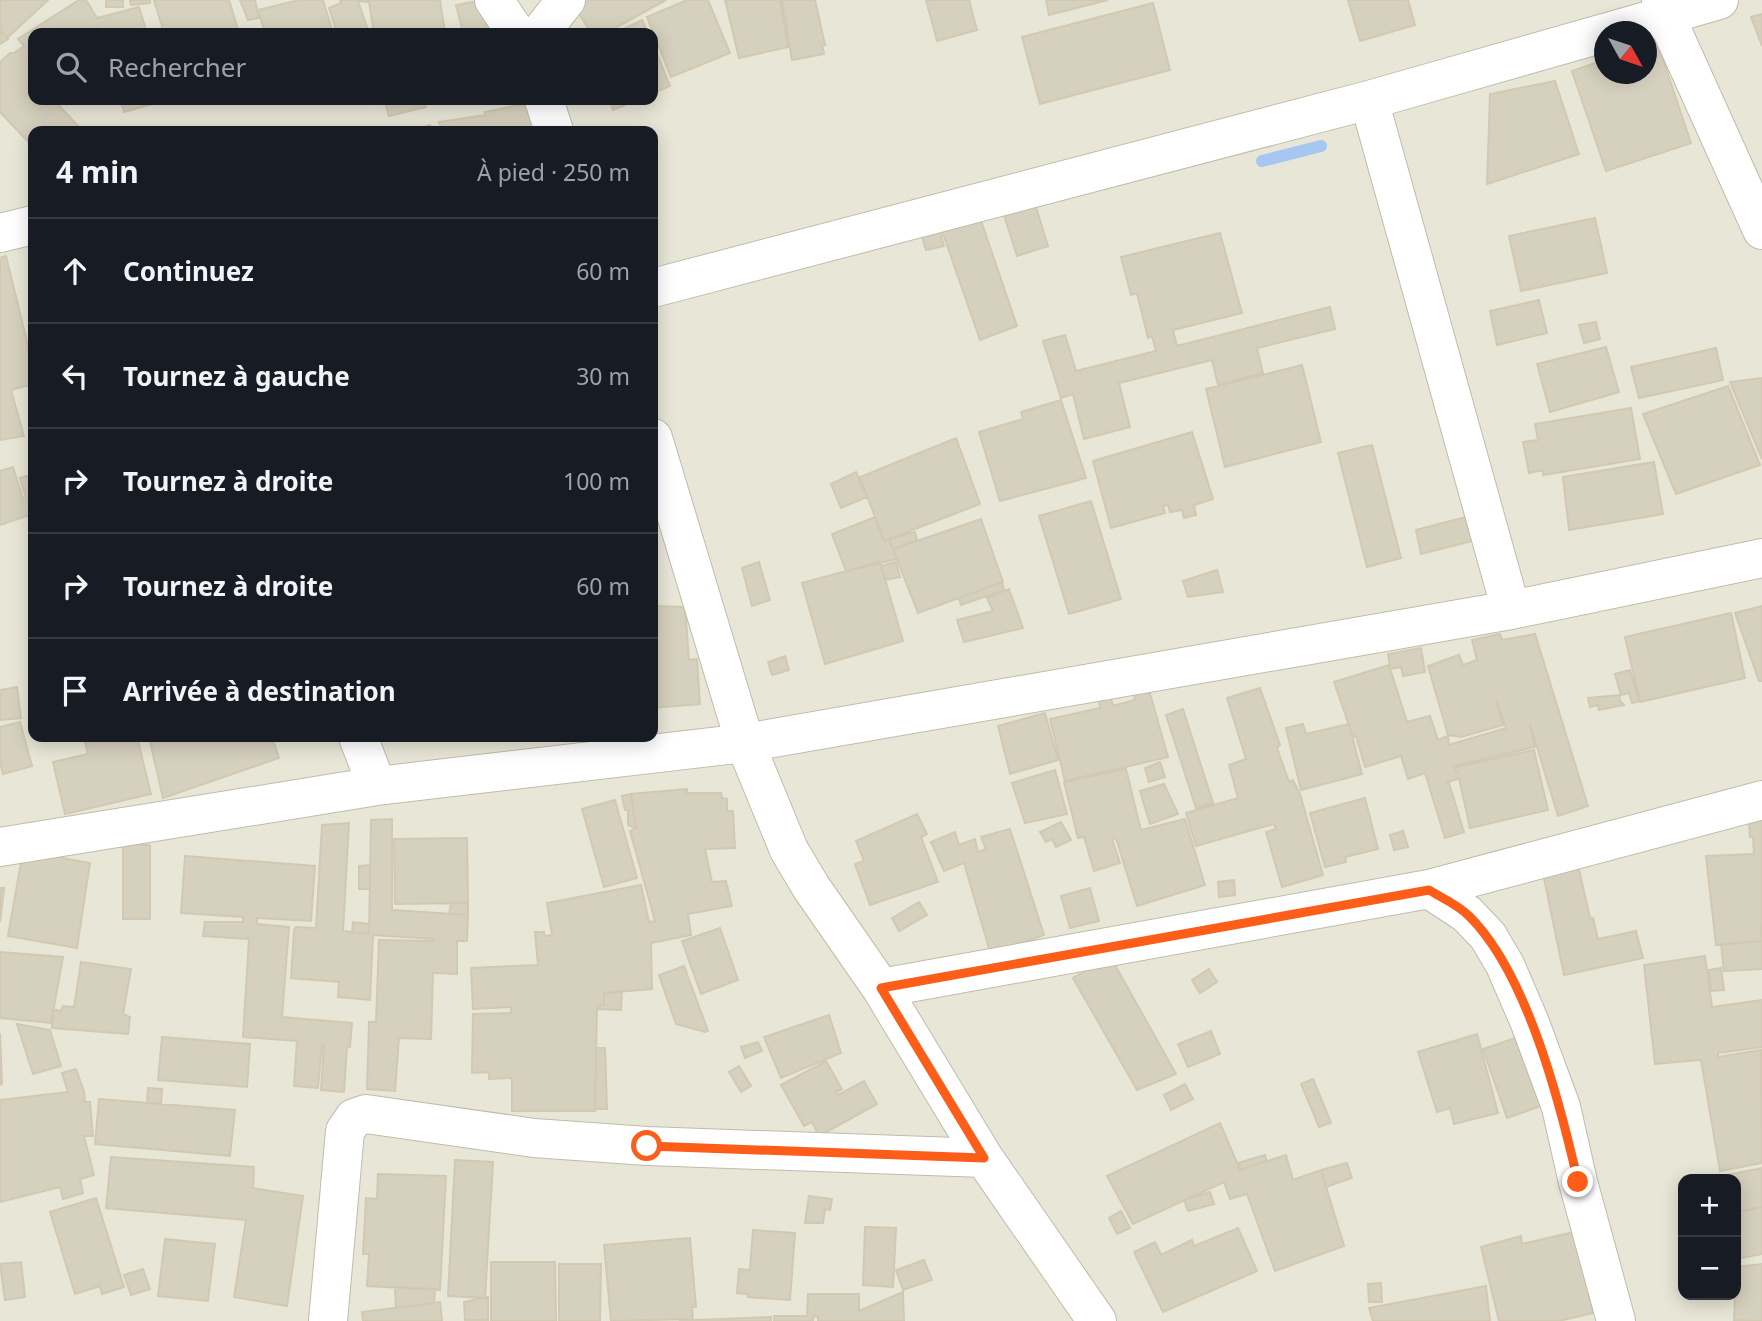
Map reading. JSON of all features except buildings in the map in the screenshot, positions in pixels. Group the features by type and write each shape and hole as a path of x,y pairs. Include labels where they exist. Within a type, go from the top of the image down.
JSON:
{"street":[{"path":"494,0 513,28"},
{"path":"544,28 566,0"},
{"path":"1632,21 1663,8 1719,0"},
{"path":"1663,8 1762,230"},
{"path":"658,287 1369,100 1594,35"},
{"path":"1369,100 1511,610"},
{"path":"546,105 552,126"},
{"path":"0,233 28,226"},
{"path":"658,455 745,743 789,850 811,887 881,988 984,1158 1097,1321"},
{"path":"0,847 377,786 745,743 1511,610 1762,558"},
{"path":"360,742 377,786"},
{"path":"881,988 1429,890 1762,800"},
{"path":"1429,890 1467,914 1488,936 1510,976 1561,1107 1578,1182 1616,1321"},
{"path":"328,1321 345,1131 354,1118 366,1114 534,1138 984,1158"}],"shaded area":[{"path":"0,0 1762,0 1762,1321 0,1321"}],"waterway":[{"path":"1262,161 1321,146"}],"route":[{"path":"647,1146 984,1158 881,988 1429,890 1467,914 1488,936 1505,965 1561,1107 1578,1182"}]}
